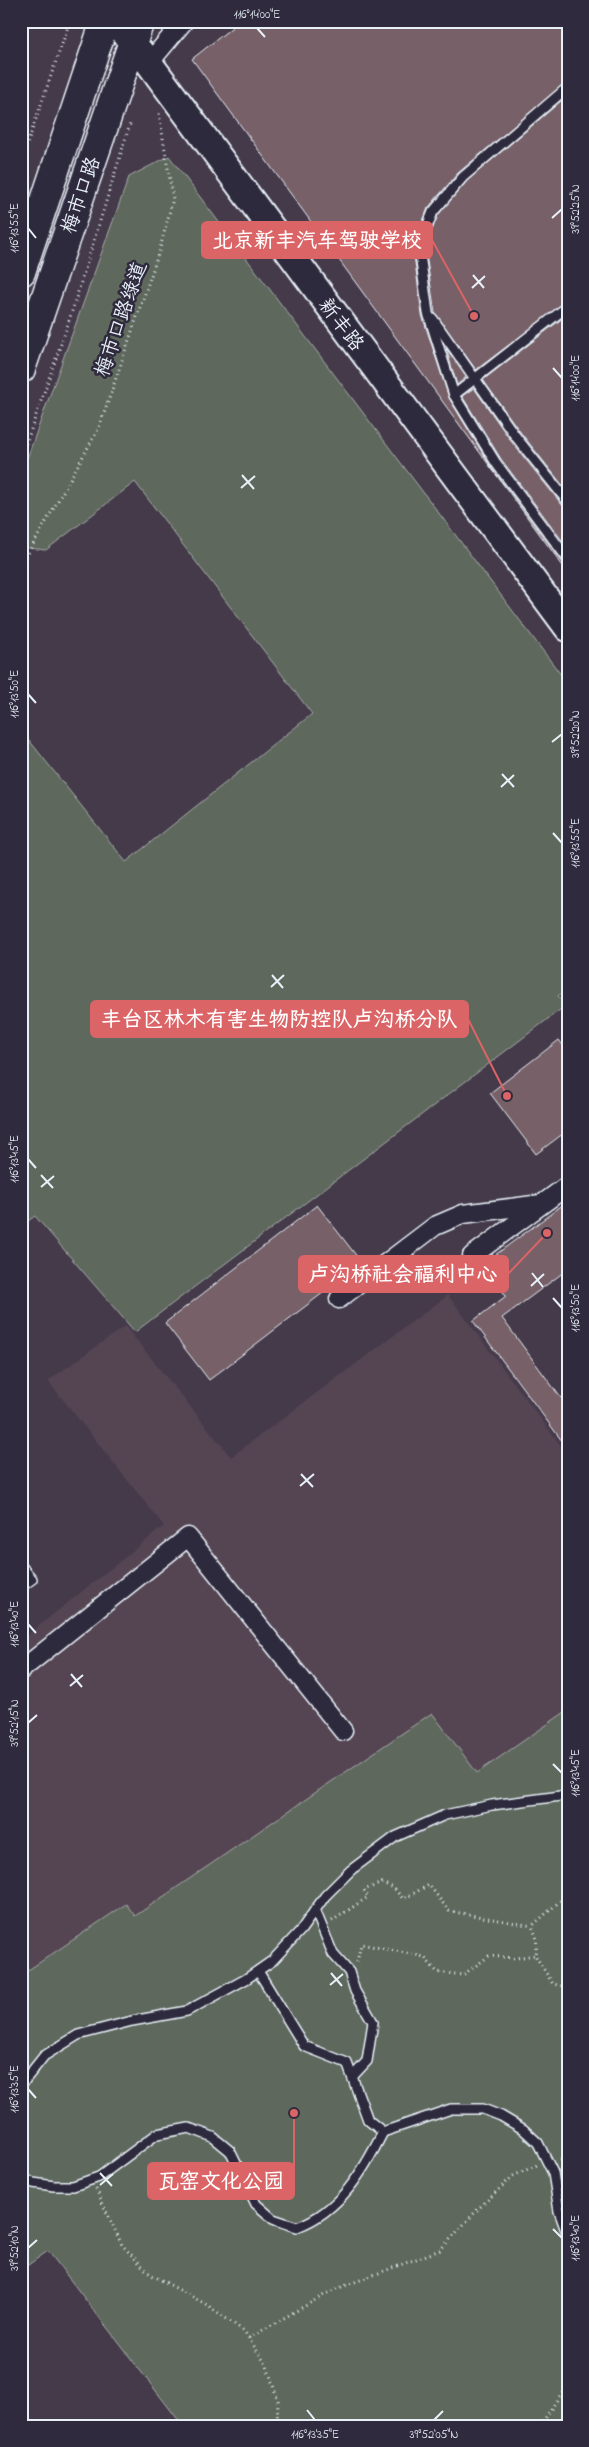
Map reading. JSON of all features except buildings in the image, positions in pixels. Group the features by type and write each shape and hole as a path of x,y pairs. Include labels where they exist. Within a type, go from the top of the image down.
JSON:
{"main road":[{"name":"梅市口路","path":"21,272 105,21"},
{"name":"梅市口路","path":"21,369 136,32"}],"street":[{"name":"新丰路","path":"115,21 136,32 149,63 568,628"},
{"path":"149,63 184,21"},
{"path":"21,240 48,195"},
{"path":"472,1256 568,1184"},
{"path":"339,1298 434,1226 463,1214 541,1204"},
{"path":"21,1670 188,1537 343,1731"}],"lane":[{"path":"568,87 463,177 433,212 420,247 428,313 454,395 496,463 568,558"},
{"path":"454,395 568,306"},
{"path":"428,313 476,378 516,437 568,502"},
{"path":"21,1566 32,1579 21,1587"},
{"path":"21,2085 44,2056 78,2035 132,2021 187,2011 258,1971 272,1961 301,1930 317,1907 350,1870 395,1837 445,1815 492,1805 568,1795"},
{"path":"317,1907 333,1954 349,1972 355,1991 373,2022 367,2061 353,2076"},
{"path":"258,1971 304,2046 347,2063 368,2120 383,2132"},
{"path":"21,2177 33,2183 73,2186 91,2180 126,2160 157,2134 189,2128 212,2137 230,2151 256,2204 273,2219 297,2228 315,2221 333,2208 369,2160 383,2132 451,2109 483,2109 501,2116 523,2129 538,2143 553,2173 559,2211 568,2236"}],"path":[{"path":"21,162 70,21"},
{"name":"梅市口路绿道","path":"21,566 100,428 159,252 173,198 158,112"},
{"path":"21,458 68,324 132,119"},
{"path":"317,1907 330,1922 368,1897 364,1890 382,1883 394,1888 403,1899 429,1885 449,1911 532,1926"},
{"path":"532,1926 568,1894"},
{"path":"532,1926 537,1940 535,1955 553,1984 568,1987"},
{"path":"349,1972 356,1963 361,1944 416,1955 424,1958 437,1972 463,1975 489,1956 516,1958 535,1955"},
{"path":"249,2338 331,2290 440,2250 479,2208 513,2176 546,2160 568,2160"},
{"path":"91,2180 122,2245 150,2274 207,2305 244,2331 267,2366 278,2402 277,2426"},
{"path":"540,2426 568,2383"}],"shaded area":[{"path":"448,1295 568,1455 568,1710 477,1774 432,1714 135,1916 126,1905 21,1975 21,1640 164,1526 48,1381 125,1326 231,1457"}],"green space":[{"path":"169,156 568,684 568,988 558,996 565,1006 135,1332 35,1216 21,1226 21,730 126,862 312,714 135,482 46,550 21,547 21,475 129,177"},
{"path":"568,1710 568,2426 183,2426 48,2251 21,2270 21,1975 126,1904 135,1916 432,1713 477,1773"}],"place":[{"name":"北京新丰汽车驾驶学校","path":"474,316"},
{"name":"丰台区林木有害生物防控队卢沟桥分队","path":"507,1096"},
{"name":"卢沟桥社会福利中心","path":"547,1233"},
{"name":"瓦窑文化公园","path":"294,2113"}]}
